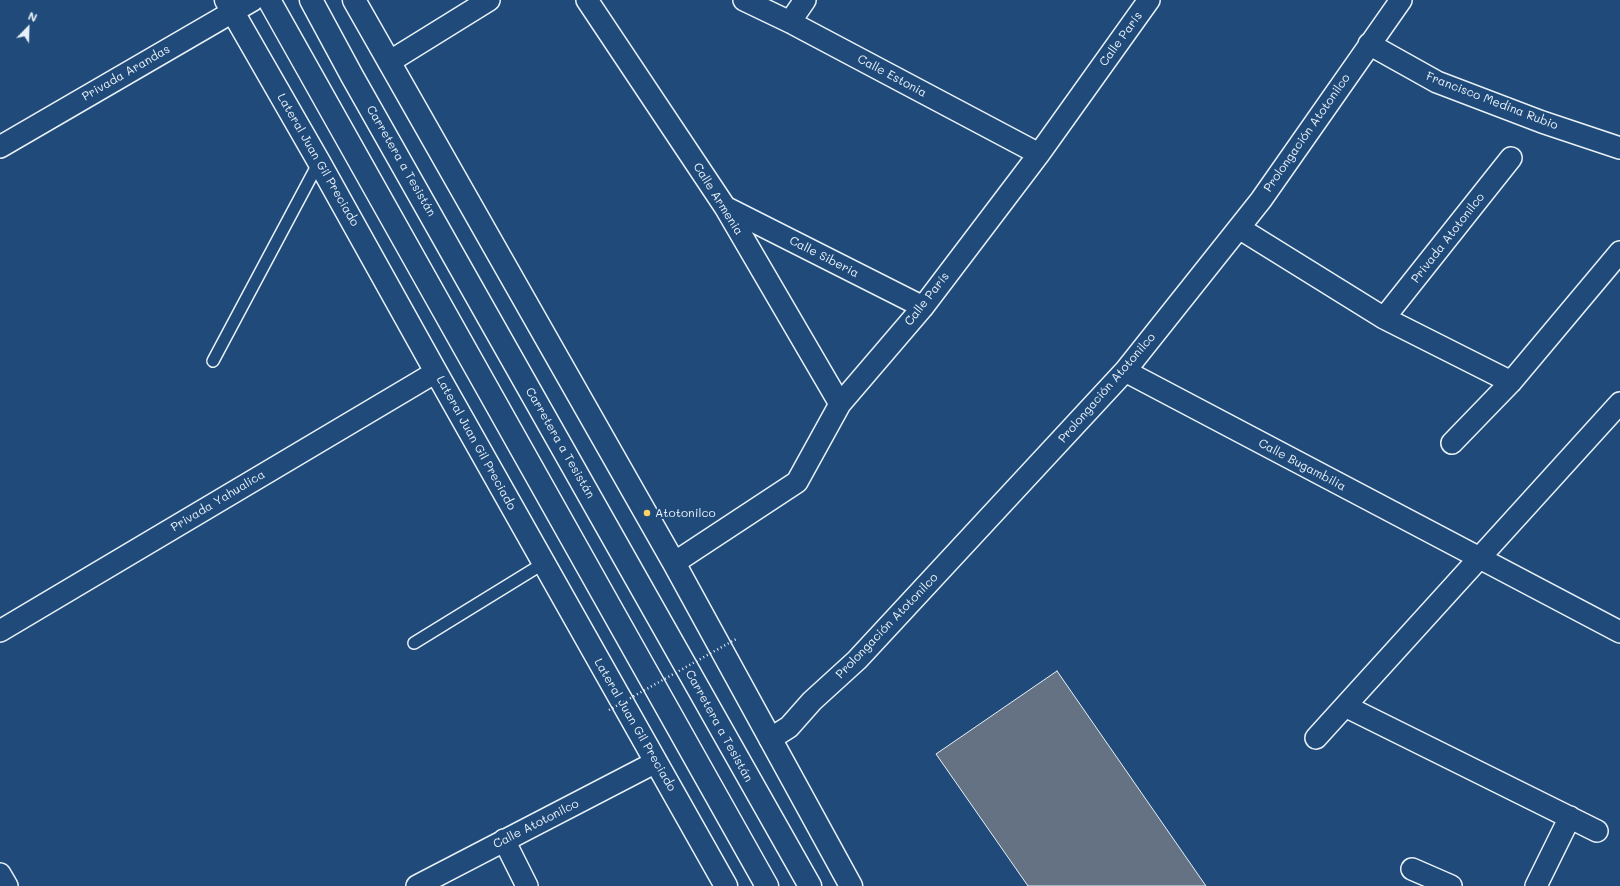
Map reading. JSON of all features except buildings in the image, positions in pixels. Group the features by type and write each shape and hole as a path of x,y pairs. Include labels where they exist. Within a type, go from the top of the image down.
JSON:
{"main road":[{"path":"269,0 767,886"},
{"name":"Carretera a Tesistán","path":"311,0 352,76 810,886"},
{"path":"354,0 547,343 674,563 851,886"},
{"name":"Lateral Juan Gil Preciado","path":"229,6 319,162 726,886"}],"street":[{"name":"Privada Arandas","path":"0,147 229,6 253,0"},
{"path":"389,62 490,0"},
{"name":"Calle Armenia","path":"587,0 725,207 840,404"},
{"name":"Calle Estonia","path":"744,0 790,22 1039,154"},
{"path":"790,22 805,0"},
{"name":"Calle París","path":"674,563 797,482 840,404 923,307 1039,154 1149,0"},
{"name":"Prolongación Atotonilco","path":"770,739 789,727 812,701 857,660 1125,371 1261,200 1401,0"},
{"name":"Francisco Medina Rubio","path":"1369,44 1437,82 1542,122 1620,148"},
{"name":"Privada Atotonilco","path":"1384,318 1511,158"},
{"name":"Calle Siberia","path":"725,207 923,307"},
{"path":"1239,228 1384,318 1511,382"},
{"path":"1452,443 1511,382 1620,252"},
{"name":"Calle Bugambilia","path":"1125,371 1620,632"},
{"name":"Privada Yahualica","path":"0,631 436,372"},
{"path":"1316,738 1620,403"},
{"path":"1345,706 1597,831"},
{"name":"Calle Atotonilco","path":"416,886 656,762"},
{"path":"1536,886 1570,817"},
{"path":"504,840 527,886"},
{"path":"1412,868 1451,886"},
{"path":"0,874 7,886"}],"lane":[{"path":"214,361 319,162"},
{"path":"414,643 544,563"}],"path":[{"path":"609,710 738,638"}],"place":[{"name":"Atotonilco","path":"647,513"}]}
